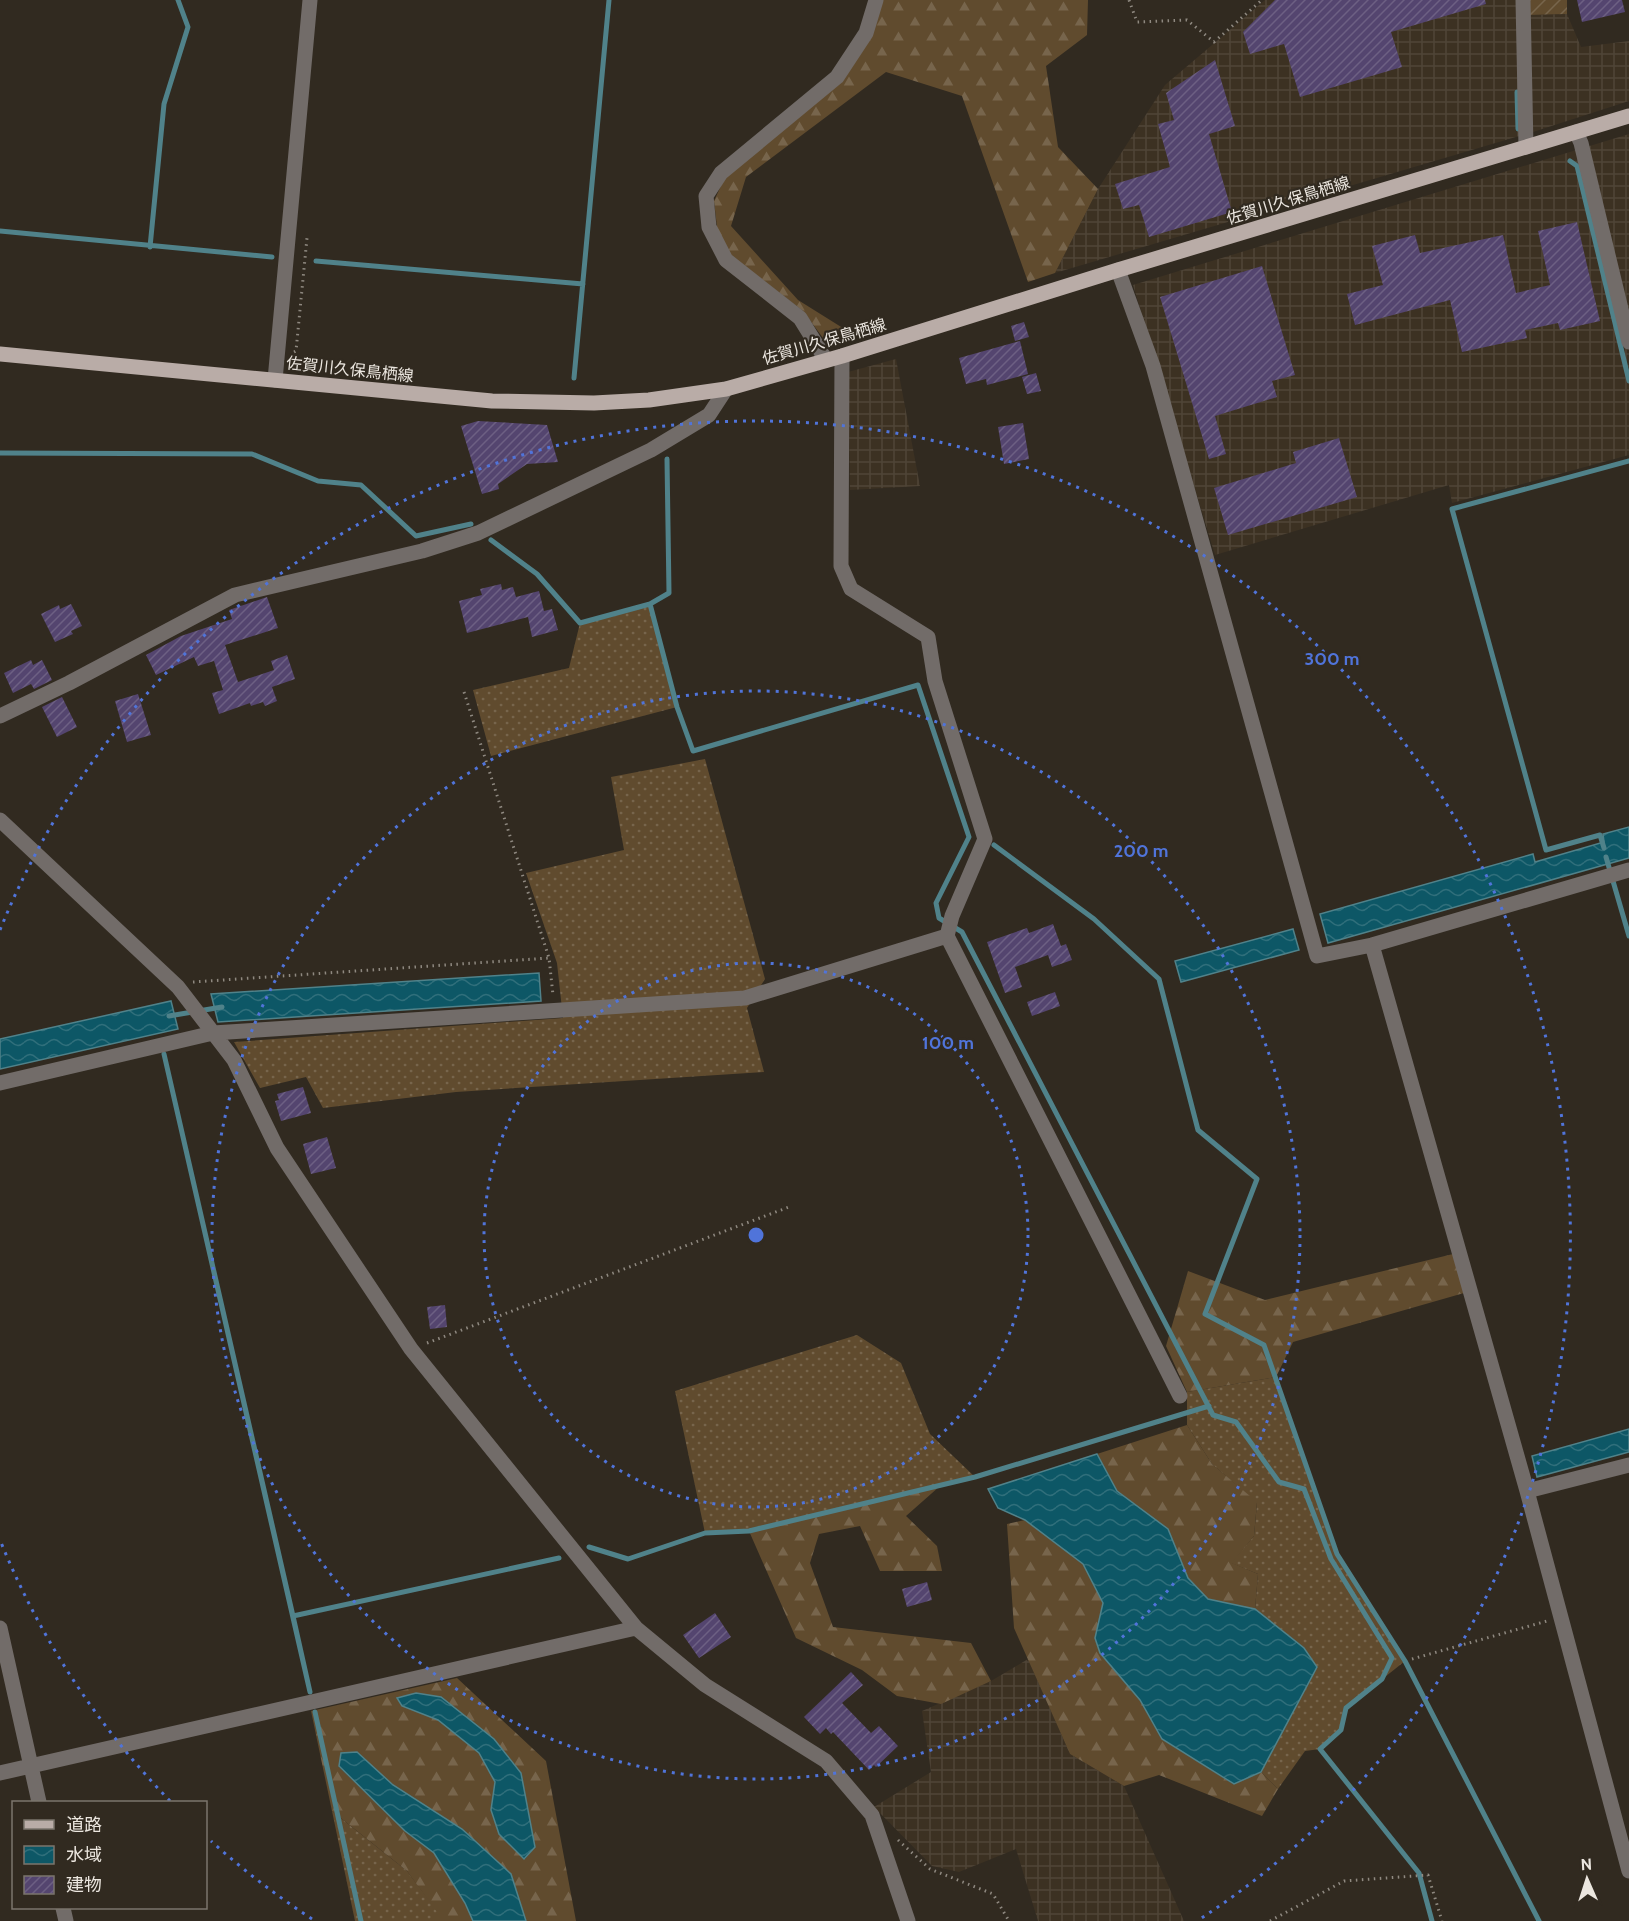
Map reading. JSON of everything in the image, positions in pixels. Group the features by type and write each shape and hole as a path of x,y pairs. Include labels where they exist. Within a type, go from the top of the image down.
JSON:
{"main road":[{"name":"佐賀川久保鳥栖線","path":"0,354 492,401 594,403 649,400 726,389 842,356 1629,116"}],"street":[{"path":"275,380 310,0"},
{"path":"826,360 800,318 726,260 709,227 706,196 721,173 837,77 866,33 876,0"},
{"path":"1523,0 1526,147"},
{"path":"1576,132 1581,143 1629,342"},
{"path":"1118,270 1154,366 1317,956 1371,945 1629,870"},
{"path":"842,356 841,566 851,589 928,637 935,681 985,839 952,916 947,936 1180,1396"},
{"path":"0,716 69,683 235,595 422,551 478,532 651,450 709,415 726,389"},
{"path":"0,820 178,987 234,1060 277,1148 411,1348 636,1628 705,1685 826,1761 872,1815 908,1921"},
{"path":"0,1083 213,1033 745,998 947,936"},
{"path":"1371,945 1527,1491 1629,1871"},
{"path":"1527,1491 1629,1465"},
{"path":"0,1628 39,1801"},
{"path":"0,1773 636,1628"}],"path":[{"path":"1129,0 1137,22 1187,20 1214,42 1262,0"},
{"path":"464,692 549,958 556,1011"},
{"path":"178,987 194,981 549,958"},
{"path":"411,1348 789,1207"},
{"path":"1412,1659 1561,1618"},
{"path":"897,1838 930,1869 993,1894 1009,1921"},
{"path":"1270,1921 1344,1881 1428,1875 1442,1921"}],"shaded area":[{"path":"1265,0 1528,0 1528,15 1567,14 1581,47 1629,41 1629,101 1533,132 1055,273 1098,189 1165,85"},
{"path":"1629,134 1629,455 1452,503 1449,485 1215,555 1133,285"},
{"path":"896,359 920,486 850,490 848,372"},
{"path":"1028,1659 1070,1754 1124,1786 1184,1921 1038,1921 1016,1849 959,1872 932,1866 874,1807 931,1772 922,1711 991,1681"}],"green space":[{"path":"882,0 1088,0 1087,35 1046,66 1058,147 1098,189 1055,273 1028,282 962,96 886,72 746,177 731,226 798,300 854,335 826,342 803,311 730,255 718,235 714,201 726,175 843,77"},
{"path":"1528,0 1567,0 1567,14 1528,15"},
{"path":"650,604 677,707 491,756 473,690 569,668 580,623"},
{"path":"705,759 765,979 747,1008 764,1072 456,1092 323,1108 306,1077 260,1088 234,1042 563,1018 557,963 526,873 624,850 611,777"},
{"path":"1453,1254 1464,1293 1293,1342 1276,1377 1187,1392 1166,1346 1188,1271 1265,1300"},
{"path":"857,1335 901,1363 930,1434 975,1477 749,1531 705,1533 675,1391"},
{"path":"1276,1377 1337,1554 1405,1661 1346,1708 1341,1730 1320,1749 1305,1751 1278,1789 1261,1772 1291,1715 1304,1648 1255,1609 1258,1574 1231,1563 1254,1536 1257,1503 1212,1464 1187,1425 1187,1392"},
{"path":"1187,1425 1212,1464 1257,1502 1254,1536 1232,1563 1258,1574 1255,1609 1208,1600 1188,1578 1168,1529 1117,1491 1097,1454"},
{"path":"940,1486 906,1516 937,1546 942,1571 880,1571 860,1526 819,1534 810,1563 833,1627 971,1643 991,1681 941,1704 897,1696 862,1670 796,1638 749,1531"},
{"path":"1025,1520 1083,1564 1103,1603 1095,1638 1100,1654 1140,1700 1162,1739 1233,1784 1261,1772 1278,1789 1262,1816 1159,1775 1124,1786 1070,1754 1014,1628 1007,1524"},
{"path":"457,1678 546,1761 576,1921 526,1921 511,1874 462,1829 393,1785 357,1752 339,1767 405,1831 434,1853 465,1903 473,1921 437,1921 437,1912 407,1871 332,1811 311,1711","holes":["438,1720 494,1739 521,1773 535,1847 525,1859 513,1846 491,1810 495,1782 479,1753"]},
{"path":"332,1811 407,1871 438,1912 437,1921 355,1921"}],"water":[{"path":"1629,827 1629,858 1328,943 1320,914 1533,854 1535,862 1604,842 1603,834"},
{"path":"1293,929 1299,950 1181,982 1175,961"},
{"path":"539,973 541,1001 218,1022 211,994"},
{"path":"171,1001 178,1029 0,1069 0,1039"},
{"path":"1629,1429 1629,1452 1537,1477 1532,1456"},
{"path":"1097,1454 1117,1491 1168,1529 1188,1578 1208,1599 1255,1609 1304,1648 1317,1667 1261,1772 1234,1784 1162,1739 1140,1700 1100,1653 1095,1638 1103,1603 1083,1564 1025,1520 998,1508 988,1489"},
{"path":"416,1693 441,1697 494,1739 521,1773 535,1847 524,1859 499,1834 491,1810 495,1782 479,1753 438,1720 402,1706 397,1698"},
{"path":"357,1752 393,1785 462,1829 511,1874 526,1921 473,1921 465,1903 434,1853 405,1831 339,1766 341,1753"}],"building":[{"path":"1275,0 1485,0 1486,4 1391,32 1402,67 1300,97 1284,44 1250,54 1243,32"},
{"path":"1577,0 1622,0 1625,12 1582,22"},
{"path":"1215,60 1235,126 1209,134 1232,212 1149,237 1139,205 1123,209 1115,184 1170,167 1158,124 1174,120 1166,93"},
{"path":"1577,222 1600,321 1560,330 1558,323 1525,330 1527,338 1462,352 1450,300 1355,325 1347,294 1383,285 1372,246 1415,235 1420,253 1503,235 1516,293 1550,285 1538,231"},
{"path":"1262,266 1295,375 1272,381 1277,397 1215,416 1226,454 1209,459 1160,297"},
{"path":"1024,322 1029,337 1015,341 1011,326"},
{"path":"1020,341 1028,374 987,385 986,379 966,384 959,358"},
{"path":"1036,373 1041,391 1027,394 1022,377"},
{"path":"478,421 547,425 558,462 527,464 498,484 499,489 482,494 461,426"},
{"path":"1023,423 1029,459 1004,464 998,427"},
{"path":"1339,438 1357,497 1228,535 1214,488 1296,463 1293,452"},
{"path":"501,584 502,590 513,587 516,597 539,591 544,611 552,609 558,630 532,637 528,617 467,633 459,601 482,595 480,589"},
{"path":"267,597 278,628 225,645 238,682 274,670 271,661 287,655 295,679 272,687 277,701 265,706 263,702 251,706 250,703 219,714 212,693 223,690 214,661 198,666 194,657 156,675 146,655 181,636 232,619 229,610"},
{"path":"71,604 82,626 71,631 73,634 55,642 41,614 59,605 60,609"},
{"path":"31,660 33,665 42,660 52,680 34,689 31,684 13,693 4,673"},
{"path":"138,694 151,735 127,742 115,701"},
{"path":"62,697 77,727 57,737 42,707"},
{"path":"1053,924 1061,946 1066,944 1072,960 1052,967 1048,955 1015,967 1022,987 1005,993 987,942 1027,928 1029,933"},
{"path":"1055,992 1060,1006 1032,1016 1027,1002"},
{"path":"303,1087 311,1113 281,1121 275,1101 279,1100 277,1094"},
{"path":"327,1137 336,1168 311,1174 303,1144"},
{"path":"445,1305 447,1327 430,1329 427,1307"},
{"path":"927,1582 932,1600 907,1607 902,1589"},
{"path":"715,1613 731,1637 699,1658 683,1635"},
{"path":"851,1672 863,1685 842,1703 871,1733 879,1726 898,1746 876,1767 874,1765 869,1770 833,1732 831,1734 826,1728 820,1734 804,1717"}],"waterway":[{"path":"150,247 164,104 188,27 178,0"},
{"path":"574,378 609,0"},
{"path":"1517,92 1518,129"},
{"path":"1570,161 1577,166 1629,381"},
{"path":"0,231 272,257"},
{"path":"316,261 583,284"},
{"path":"0,453 252,454 318,481 361,485 416,536 471,524"},
{"path":"667,459 669,593 650,604 677,707 693,751 918,685 969,837 936,903 939,918 962,932 1213,1415 1236,1422 1279,1482 1304,1489 1331,1559 1392,1658 1382,1679 1346,1708 1341,1730 1320,1749 1419,1873 1432,1921"},
{"path":"1604,848 1600,835 1546,850 1452,509 1629,461"},
{"path":"491,540 537,574 580,623 650,604"},
{"path":"994,845 1094,919 1159,979 1198,1130 1257,1179 1205,1314 1264,1345 1337,1554 1405,1661 1539,1921"},
{"path":"1606,857 1629,936"},
{"path":"169,1016 222,1007"},
{"path":"164,1054 293,1616 310,1692 164,1054"},
{"path":"589,1547 628,1559 705,1533 749,1531 975,1477 1209,1406"},
{"path":"293,1616 559,1558"},
{"path":"315,1712 361,1921"}]}
